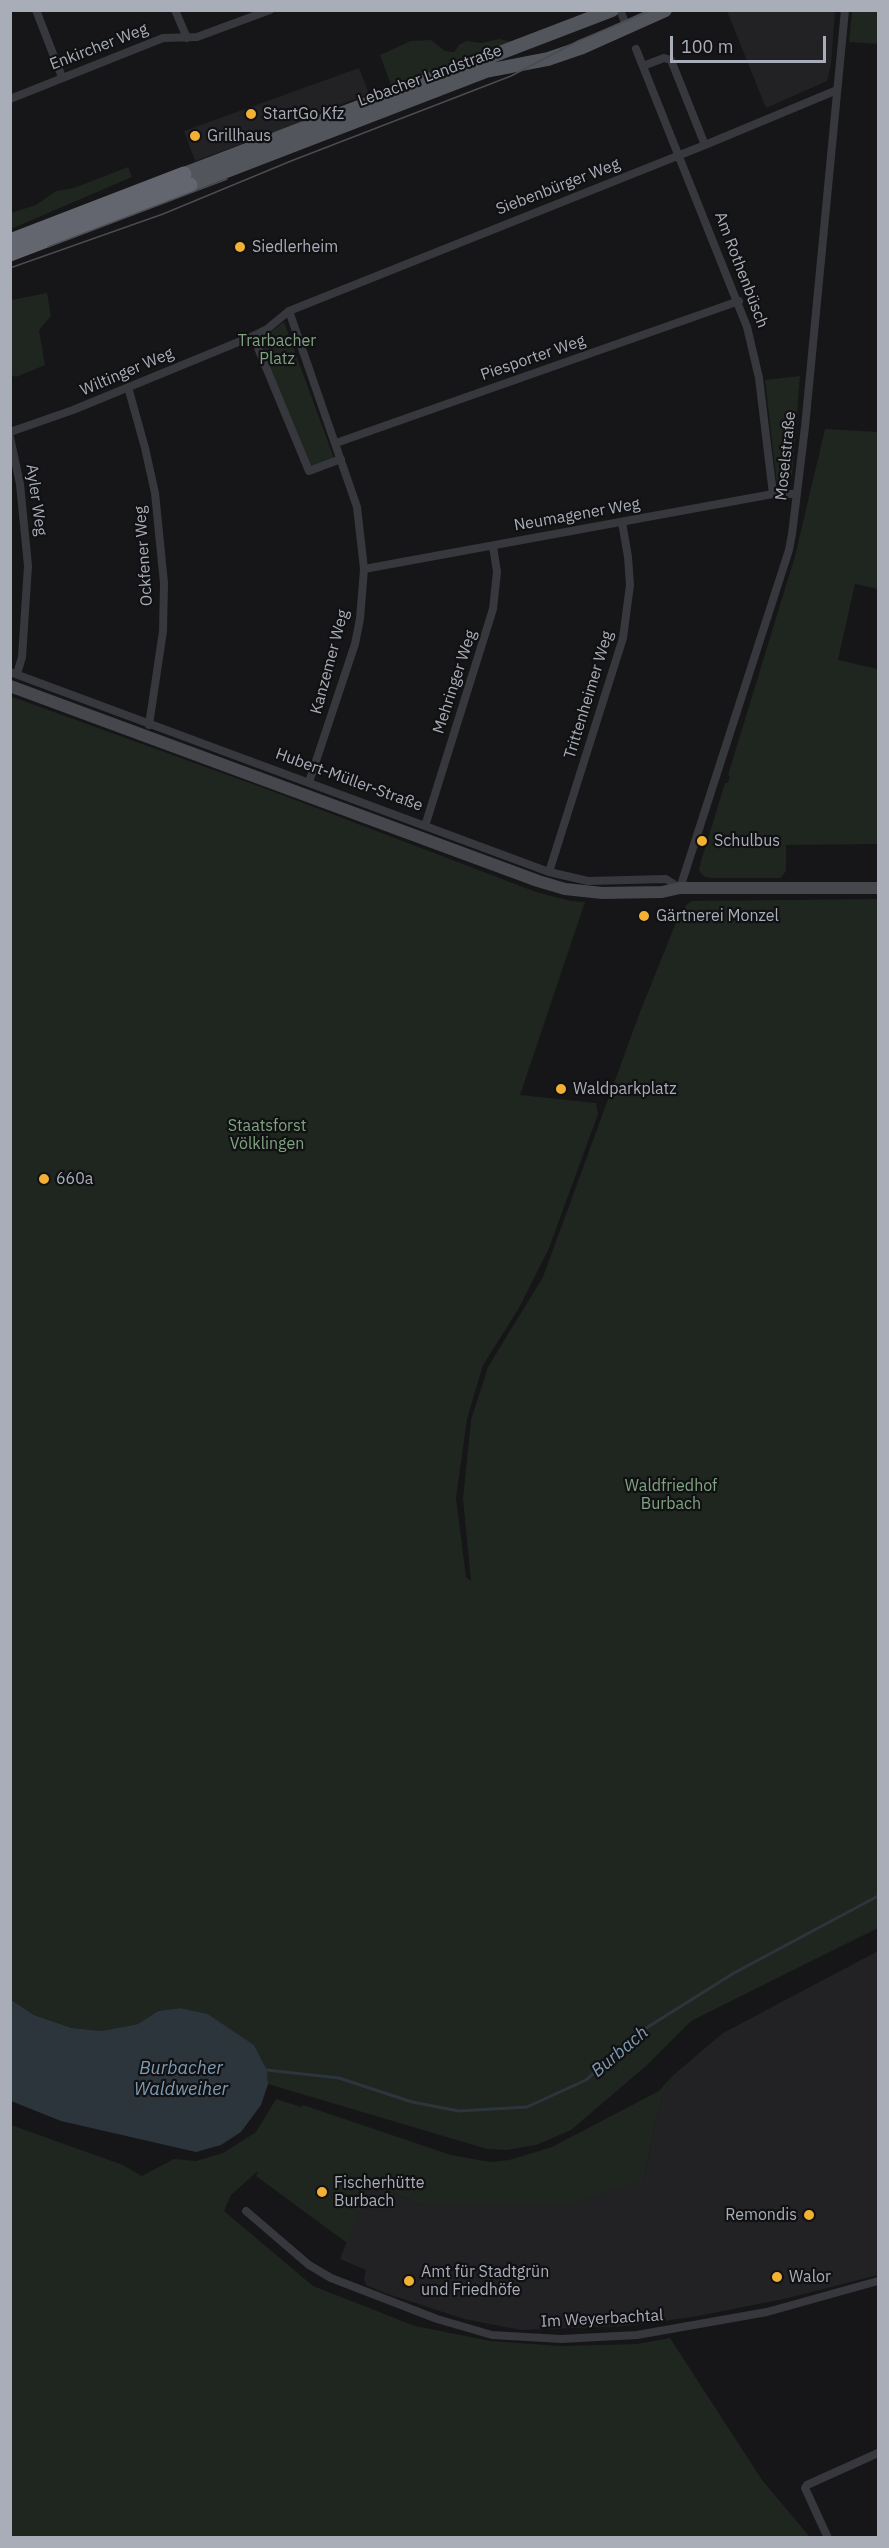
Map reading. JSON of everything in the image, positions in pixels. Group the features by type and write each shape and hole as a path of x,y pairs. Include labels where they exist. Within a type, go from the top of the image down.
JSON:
{"highway":[{"name":"Lebacher Landstraße","path":"10,241 187,180"},
{"name":"Lebacher Landstraße","path":"10,254 187,180"}],"main road":[{"name":"Lebacher Landstraße","path":"187,180 612,10"},
{"name":"Lebacher Landstraße","path":"187,180 490,70 562,55 665,10"},
{"path":"516,64 517,57 541,46 554,34"},
{"name":"Hubert-Müller-Straße","path":"13,677 550,885 602,893 662,892 680,888 879,888"}],"street":[{"path":"36,10 62,76"},
{"path":"175,10 187,38"},
{"name":"Enkircher Weg","path":"10,99 62,76 164,38 197,37 270,10"},
{"path":"620,10 627,27"},
{"name":"Moselstraße","path":"680,888 789,550 797,494 845,10"},
{"name":"Am Rothenbüsch","path":"636,49 739,301 755,356 774,495"},
{"path":"643,66 663,58 671,60 705,146"},
{"name":"Siebenbürger Weg","path":"289,310 705,146 837,90"},
{"name":"Piesporter Weg","path":"336,443 739,301"},
{"path":"336,443 289,310 267,329 253,336 309,471 341,459"},
{"name":"Wiltinger Weg","path":"10,432 73,410 253,336"},
{"name":"Ockfener Weg","path":"128,387 155,493 163,572 163,631 149,725"},
{"name":"Ayler Weg","path":"10,437 20,484 28,566 22,657 13,677"},
{"name":"Kanzemer Weg","path":"309,782 355,644 361,607 364,569 357,507 336,443"},
{"name":"Neumagener Weg","path":"364,569 774,495 797,494"},
{"name":"Trittenheimer Weg","path":"549,872 623,638 630,585 622,522"},
{"name":"Mehringer Weg","path":"425,826 493,609 496,572 493,546"},
{"name":"Hubert-Müller-Straße","path":"13,677 309,782 549,872 588,880 664,879 671,880 680,888"},
{"name":"Im Weyerbachtal","path":"246,2211 309,2265 331,2278 437,2319 492,2335 561,2339 637,2335 767,2312 879,2281"},
{"path":"828,2538 805,2488 807,2485 879,2453"}],"shaded area":[{"path":"727,11 835,11 831,65 827,81 766,108"},
{"path":"359,68 369,94 195,161 184,131"},
{"path":"878,1951 878,2275 788,2298 693,2317 626,2326 521,2330 464,2319 385,2293 366,2285 364,2278 366,2270 340,2259 370,2184 423,2205 644,2179 662,2097 671,2077 723,2033"}],"green space":[{"path":"852,11 878,11 878,44 849,42"},
{"path":"499,39 513,42 400,85 391,85 380,55 411,41 431,40 445,51 454,52 466,41 482,43"},
{"path":"128,167 132,177 11,229 11,213 36,205 56,191 74,188"},
{"path":"47,293 51,316 39,330 45,365 16,377 11,375 11,300"},
{"name":"Trarbacher Platz","path":"284,322 335,461 309,471 256,342"},
{"path":"800,376 792,475 777,485 765,380"},
{"path":"825,429 878,432 878,589 855,584 838,660 878,669 878,844 786,845 786,871 781,878 709,878 703,876 699,870 701,861 725,783 728,783 730,776 728,775 795,556"},
{"name":"Staatsforst Völklingen","path":"10,696 277,793 536,892 571,901 585,902 520,1095 596,1103 598,1114 549,1248 519,1308 483,1365 467,1419 456,1498 466,1577 471,1581 463,1499 471,1420 488,1367 543,1277 640,1012 681,910 691,901 878,899 878,1928 691,2021 646,2066 571,2130 536,2145 507,2150 487,2149 268,2084 267,2070 254,2045 208,2014 180,2008 158,2011 138,2024 101,2031 72,2028 34,2015 11,2000"},
{"path":"671,2077 662,2097 644,2179 565,2206 423,2205 370,2184 347,2243 256,2176 258,2171 231,2195 224,2211 313,2286 415,2326 491,2341 561,2346 637,2344 670,2338 762,2480 810,2537 11,2537 11,2125 123,2165 142,2176 174,2159 196,2161 223,2153 256,2132 276,2099 301,2107 303,2105 451,2155 490,2162 509,2160 552,2147 659,2091"}],"water":[{"name":"Burbacher Waldweiher","path":"11,2000 34,2015 72,2028 101,2031 138,2024 158,2011 180,2008 208,2014 254,2045 267,2070 268,2084 261,2105 241,2132 221,2145 196,2152 61,2121 11,2101"}],"waterway":[{"name":"Burbach","path":"267,2070 339,2078 412,2102 459,2111 527,2107 586,2080 643,2030 734,1973 878,1896"}],"tram line":[{"path":"10,268 163,214 291,161 511,76 578,41 652,10"},
{"path":"48,247 227,179"}],"place":[{"name":"StartGo Kfz","path":"251,114"},
{"name":"Grillhaus","path":"195,136"},
{"name":"Siedlerheim","path":"240,247"},
{"name":"Schulbus","path":"702,841"},
{"name":"Gärtnerei Monzel","path":"644,916"},
{"name":"Waldparkplatz","path":"561,1089"},
{"name":"660a","path":"44,1179"},
{"name":"Fischerhütte Burbach","path":"322,2192"},
{"name":"Remondis","path":"809,2215"},
{"name":"Walor","path":"777,2277"},
{"name":"Amt für Stadtgrün und Friedhöfe","path":"409,2281"}],"park label":[{"name":"Waldfriedhof Burbach","path":"671,1495"}]}
